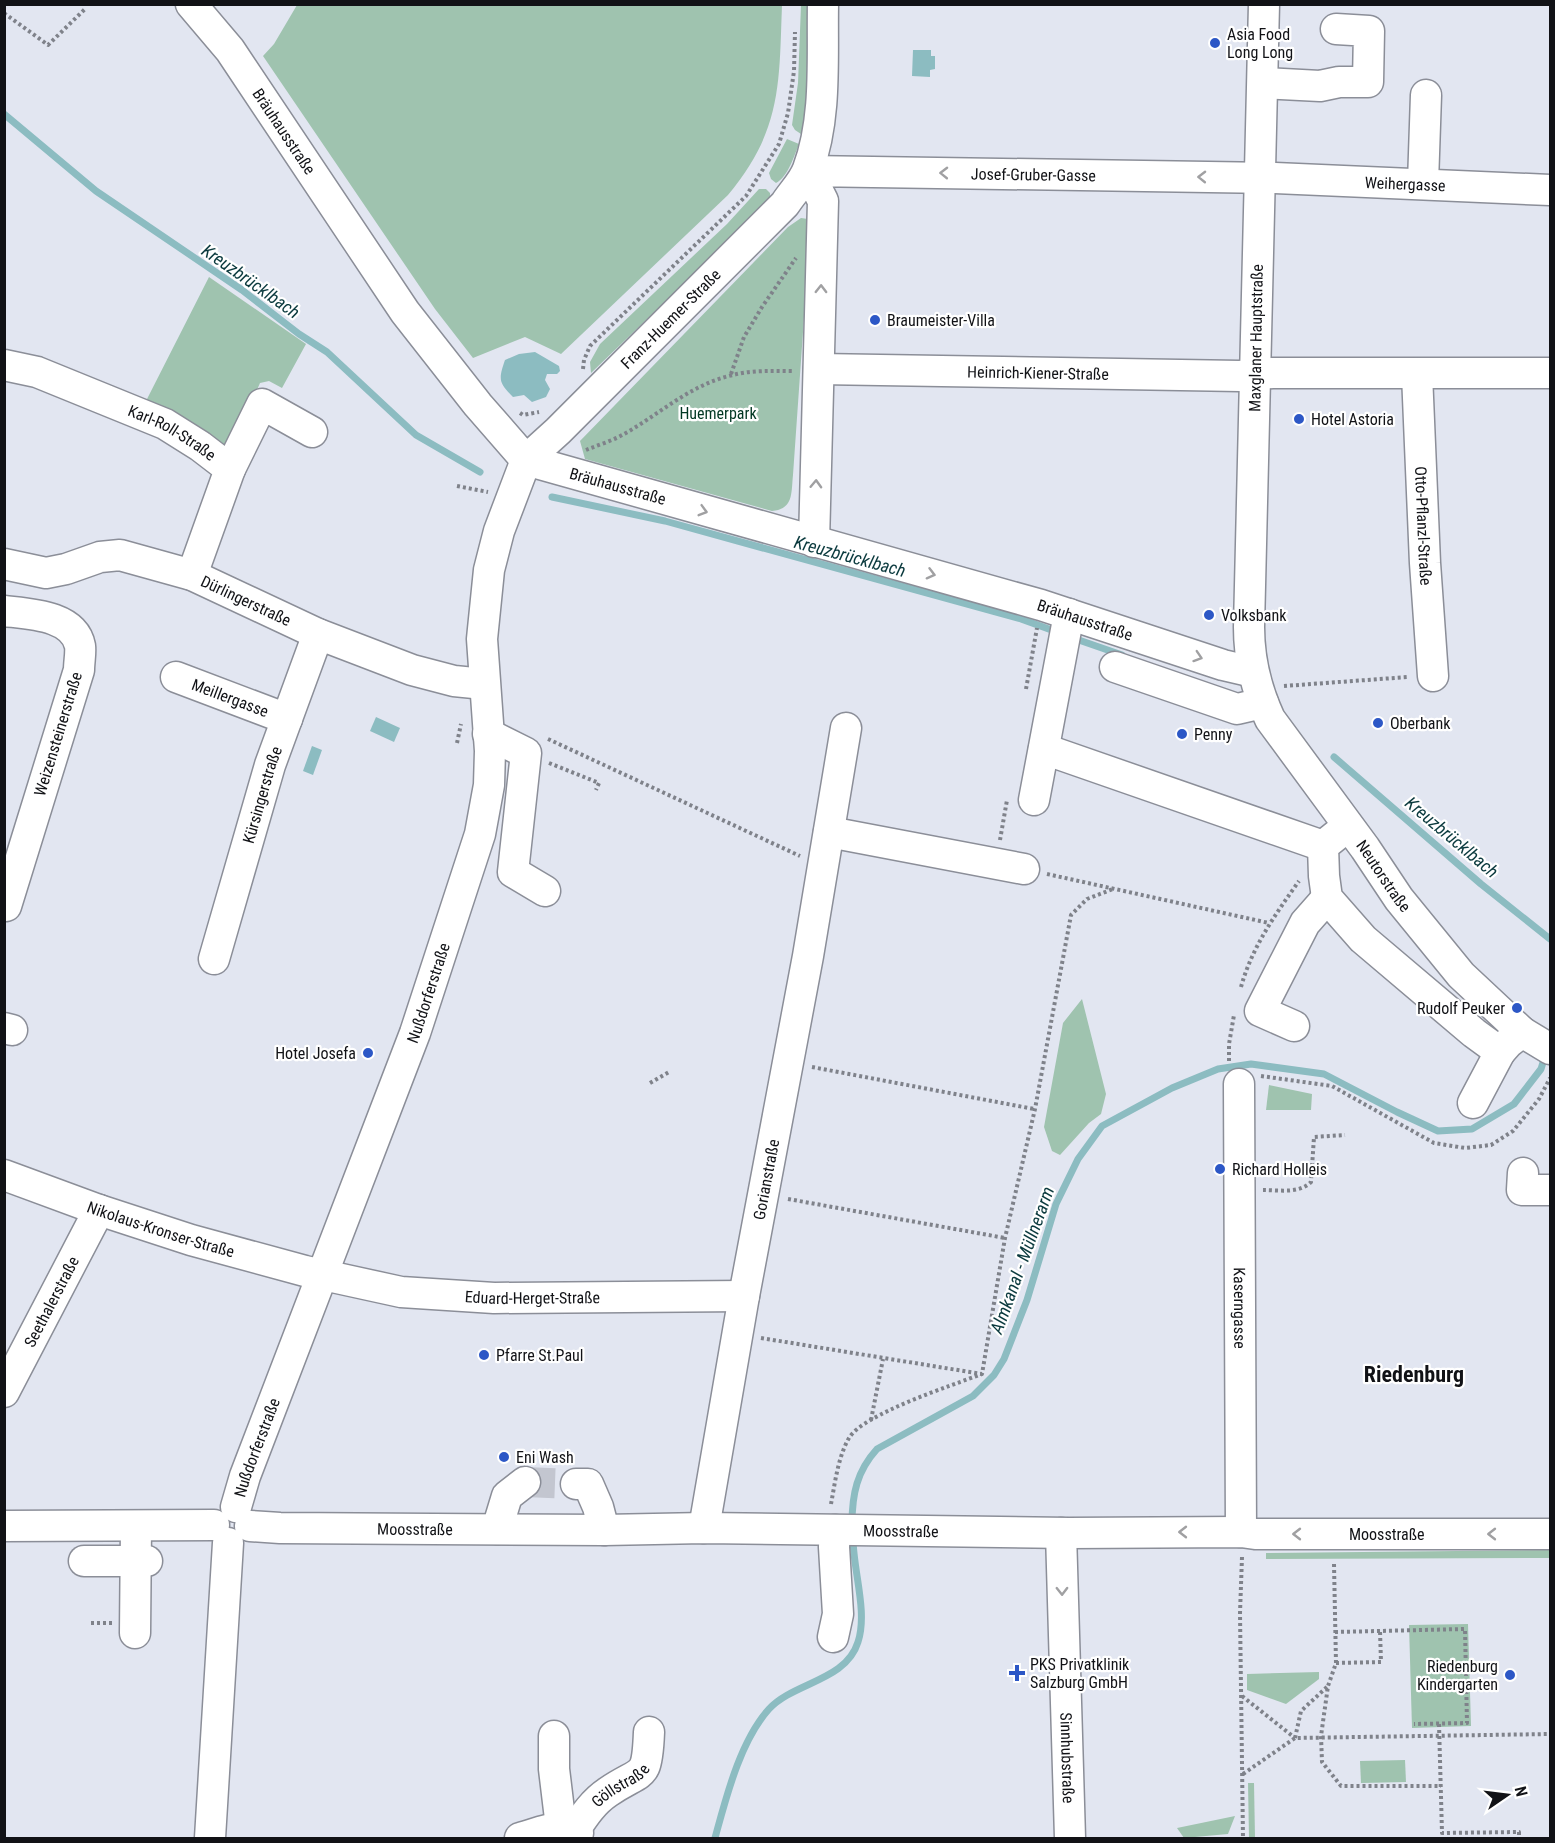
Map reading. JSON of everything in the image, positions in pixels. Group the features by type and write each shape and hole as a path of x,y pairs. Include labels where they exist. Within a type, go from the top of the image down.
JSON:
{"street":[{"name":"Bräuhausstraße","path":"191,4 230,50 405,312 478,405 526,460 1041,605 1066,627 1158,644 1252,672"},
{"name":"Franz-Huemer-Straße","path":"526,460 558,431 785,204 808,171 817,134 822,91 823,4"},
{"name":"Maxglaner Hauptstraße","path":"1252,672 1249,638 1264,4"},
{"path":"1263,83 1320,86 1339,82 1368,82 1369,31 1336,30"},
{"path":"1423,183 1426,95"},
{"name":"Josef-Gruber-Gasse","path":"808,171 1260,178"},
{"path":"808,171 823,201 810,370 814,542"},
{"name":"Weihergasse","path":"1260,178 1551,190"},
{"name":"Karl-Roll-Straße","path":"4,365 38,372 165,424 200,446 230,469 192,575"},
{"name":"Heinrich-Kiener-Straße","path":"810,370 1256,375"},
{"path":"1256,375 1272,373 1550,373"},
{"name":"Otto-Pflanzl-Straße","path":"1417,374 1425,563 1433,676"},
{"path":"230,469 262,404 312,432"},
{"name":"Nußdorferstraße","path":"210,1839 232,1525 268,1387 321,1275 415,1033 474,852 486,808 489,785 482,639 489,570 500,531 526,460"},
{"name":"Dürlingerstraße","path":"4,564 46,573 66,569 100,556 120,555 192,575 318,634 412,669 454,681 484,684"},
{"name":"Weizensteinerstraße","path":"4,611 50,617 68,627 80,645 79,670 6,906"},
{"path":"1034,800 1066,627"},
{"name":"Kürsingerstraße","path":"214,959 270,765 318,634"},
{"path":"1147,677 1158,644"},
{"path":"1115,667 1237,709 1271,695"},
{"name":"Neutorstraße","path":"1252,672 1271,695 1283,737 1365,848 1399,900 1461,975 1528,1044"},
{"name":"Meillergasse","path":"176,677 287,719"},
{"name":"Gorianstraße","path":"704,1528 846,728"},
{"path":"488,734 535,746 513,872 545,891"},
{"path":"1044,749 1323,846"},
{"path":"1323,846 1348,826"},
{"path":"829,832 1024,869"},
{"path":"1323,846 1327,898 1363,939 1441,1005 1528,1044 1473,1103"},
{"path":"1294,1026 1260,1011 1305,923 1327,898"},
{"name":"Kaserngasse","path":"1239,1084 1241,1532"},
{"path":"1522,1173 1522,1190 1551,1190"},
{"name":"Nikolaus-Kronser-Straße","path":"4,1175 99,1210 191,1240 321,1275"},
{"name":"Seethalerstraße","path":"4,1392 99,1210"},
{"name":"Eduard-Herget-Straße","path":"321,1275 401,1292 494,1298 744,1296"},
{"path":"497,1529 507,1496 525,1482"},
{"path":"576,1484 588,1484 598,1507 604,1530"},
{"name":"Moosstraße","path":"4,1526 232,1525 604,1530 842,1526 1061,1533 1551,1534"},
{"path":"135,1633 141,1561 136,1526"},
{"path":"833,1637 838,1614 834,1547 842,1526"},
{"name":"Sinnhubstraße","path":"1061,1533 1070,1839"},
{"path":"84,1561 141,1561"},
{"name":"Göllstraße","path":"572,1832 592,1806 609,1791 641,1773 648,1760 649,1732"},
{"path":"520,1839 572,1832 554,1769 554,1736"}],"path":[{"path":"4,13 48,45 85,9"},
{"path":"582,376 584,360 590,346 746,196 779,144 788,113 794,71 795,27"},
{"path":"731,375 744,337 802,250"},
{"path":"582,451 622,436 690,391 731,375 754,371 810,370"},
{"path":"523,415 535,414 544,410"},
{"path":"457,486 489,492"},
{"path":"1271,695 1433,676"},
{"path":"535,746 599,783 596,790"},
{"path":"535,746 823,866"},
{"path":"1024,869 1269,923 1323,846"},
{"path":"982,1374 1005,1238 1035,1109 1071,915 1087,899 1113,889"},
{"path":"787,1063 1035,1109"},
{"path":"650,1083 669,1072"},
{"path":"1239,1084 1259,1076 1332,1086 1434,1143 1465,1148 1491,1145 1513,1131 1539,1099 1551,1078"},
{"path":"1254,1189 1299,1190 1305,1188 1311,1182 1314,1137 1346,1136"},
{"path":"763,1195 1005,1238"},
{"path":"738,1335 982,1374"},
{"path":"871,1420 884,1359"},
{"path":"842,1526 841,1458 850,1436 871,1420 899,1406 982,1374"},
{"path":"1241,1532 1243,1839"},
{"path":"1335,1564 1336,1663 1328,1686 1321,1736 1322,1762 1341,1786 1441,1786"},
{"path":"1335,1632 1465,1629 1467,1722 1414,1724"},
{"path":"1336,1663 1381,1662 1380,1630"},
{"path":"1295,1738 1301,1711 1328,1686"},
{"path":"1242,1696 1295,1738"},
{"path":"1439,1724 1442,1836 1527,1833"},
{"path":"1243,1774 1295,1738 1551,1734"},
{"path":"1513,1833 1513,1839"},
{"path":"1518,1833 1519,1839"}],"green space":[{"path":"297,5 782,5 780,59 774,105 759,149 728,195 561,354 525,337 473,358 435,309 263,56 274,44"},
{"path":"801,5 814,5 808,110 801,134 792,125 798,83"},
{"path":"787,139 799,144 787,171 776,183 771,179 769,173"},
{"path":"759,189 766,189 770,197 754,216 591,373 590,362 600,344 727,224"},
{"name":"Huemerpark","path":"801,218 808,219 810,232 792,488 788,503 779,510 772,511 585,459 580,441 788,227"},
{"path":"209,277 306,344 282,388 269,381 260,383 233,445 224,446 146,401"},
{"path":"1082,999 1106,1094 1101,1114 1089,1123 1060,1155 1052,1151 1044,1127 1063,1023"},
{"path":"1269,1085 1312,1094 1311,1110 1266,1110"},
{"path":"1550,1550 1550,1558 1266,1559 1266,1553"},
{"path":"1468,1624 1471,1726 1412,1728 1409,1625"},
{"path":"1319,1672 1319,1679 1286,1704 1247,1690 1247,1674"},
{"path":"1405,1760 1406,1782 1361,1783 1360,1761"},
{"path":"1248,1783 1254,1783 1255,1838 1249,1838"},
{"path":"1235,1816 1228,1834 1184,1838 1177,1828"}],"water":[{"path":"913,50 931,50 931,56 935,56 935,69 930,70 930,77 912,76"},
{"path":"535,352 559,366 560,371 557,374 547,374 545,380 550,389 546,397 532,402 524,395 513,397 501,381 505,360 519,354"},
{"path":"376,717 400,728 394,742 370,731"},
{"path":"312,746 322,750 313,775 303,771"}],"waterway":[{"name":"Kreuzbrücklbach","path":"4,114 96,191 242,290 299,334 327,352 416,435 480,472"},
{"name":"Kreuzbrücklbach","path":"552,497 665,521 1021,619 1057,632"},
{"name":"Kreuzbrücklbach","path":"1073,638 1122,655"},
{"name":"Kreuzbrücklbach","path":"1334,757 1481,884 1550,939"},
{"name":"Almkanal - Müllnerarm","path":"852,1524 853,1503 860,1474 877,1449 973,1396 994,1375 1004,1359 1027,1300 1056,1204 1078,1159 1102,1126 1172,1088 1218,1069 1251,1064 1324,1074 1438,1131 1472,1129 1514,1104 1541,1069 1545,1056"},
{"name":"Almkanal - Müllnerarm","path":"715,1838 735,1770 759,1722 780,1700 843,1665 852,1655 858,1642 861,1630 861,1604 853,1538"}],"tunnel":[{"path":"525,1482 576,1484"}],"place":[{"name":"Asia Food Long Long","path":"1215,43"},
{"name":"Braumeister-Villa","path":"875,320"},
{"name":"Hotel Astoria","path":"1299,419"},
{"name":"Volksbank","path":"1209,615"},
{"name":"Oberbank","path":"1378,723"},
{"name":"Penny","path":"1182,734"},
{"name":"Rudolf Peuker","path":"1517,1008"},
{"name":"Hotel Josefa","path":"368,1053"},
{"name":"Richard Holleis","path":"1220,1169"},
{"name":"Pfarre St.Paul","path":"484,1355"},
{"name":"Eni Wash","path":"504,1457"},
{"name":"PKS Privatklinik Salzburg GmbH","path":"1017,1673"},
{"name":"Riedenburg Kindergarten","path":"1510,1675"}],"district":[{"name":"Riedenburg","path":"1414,1374"}]}
